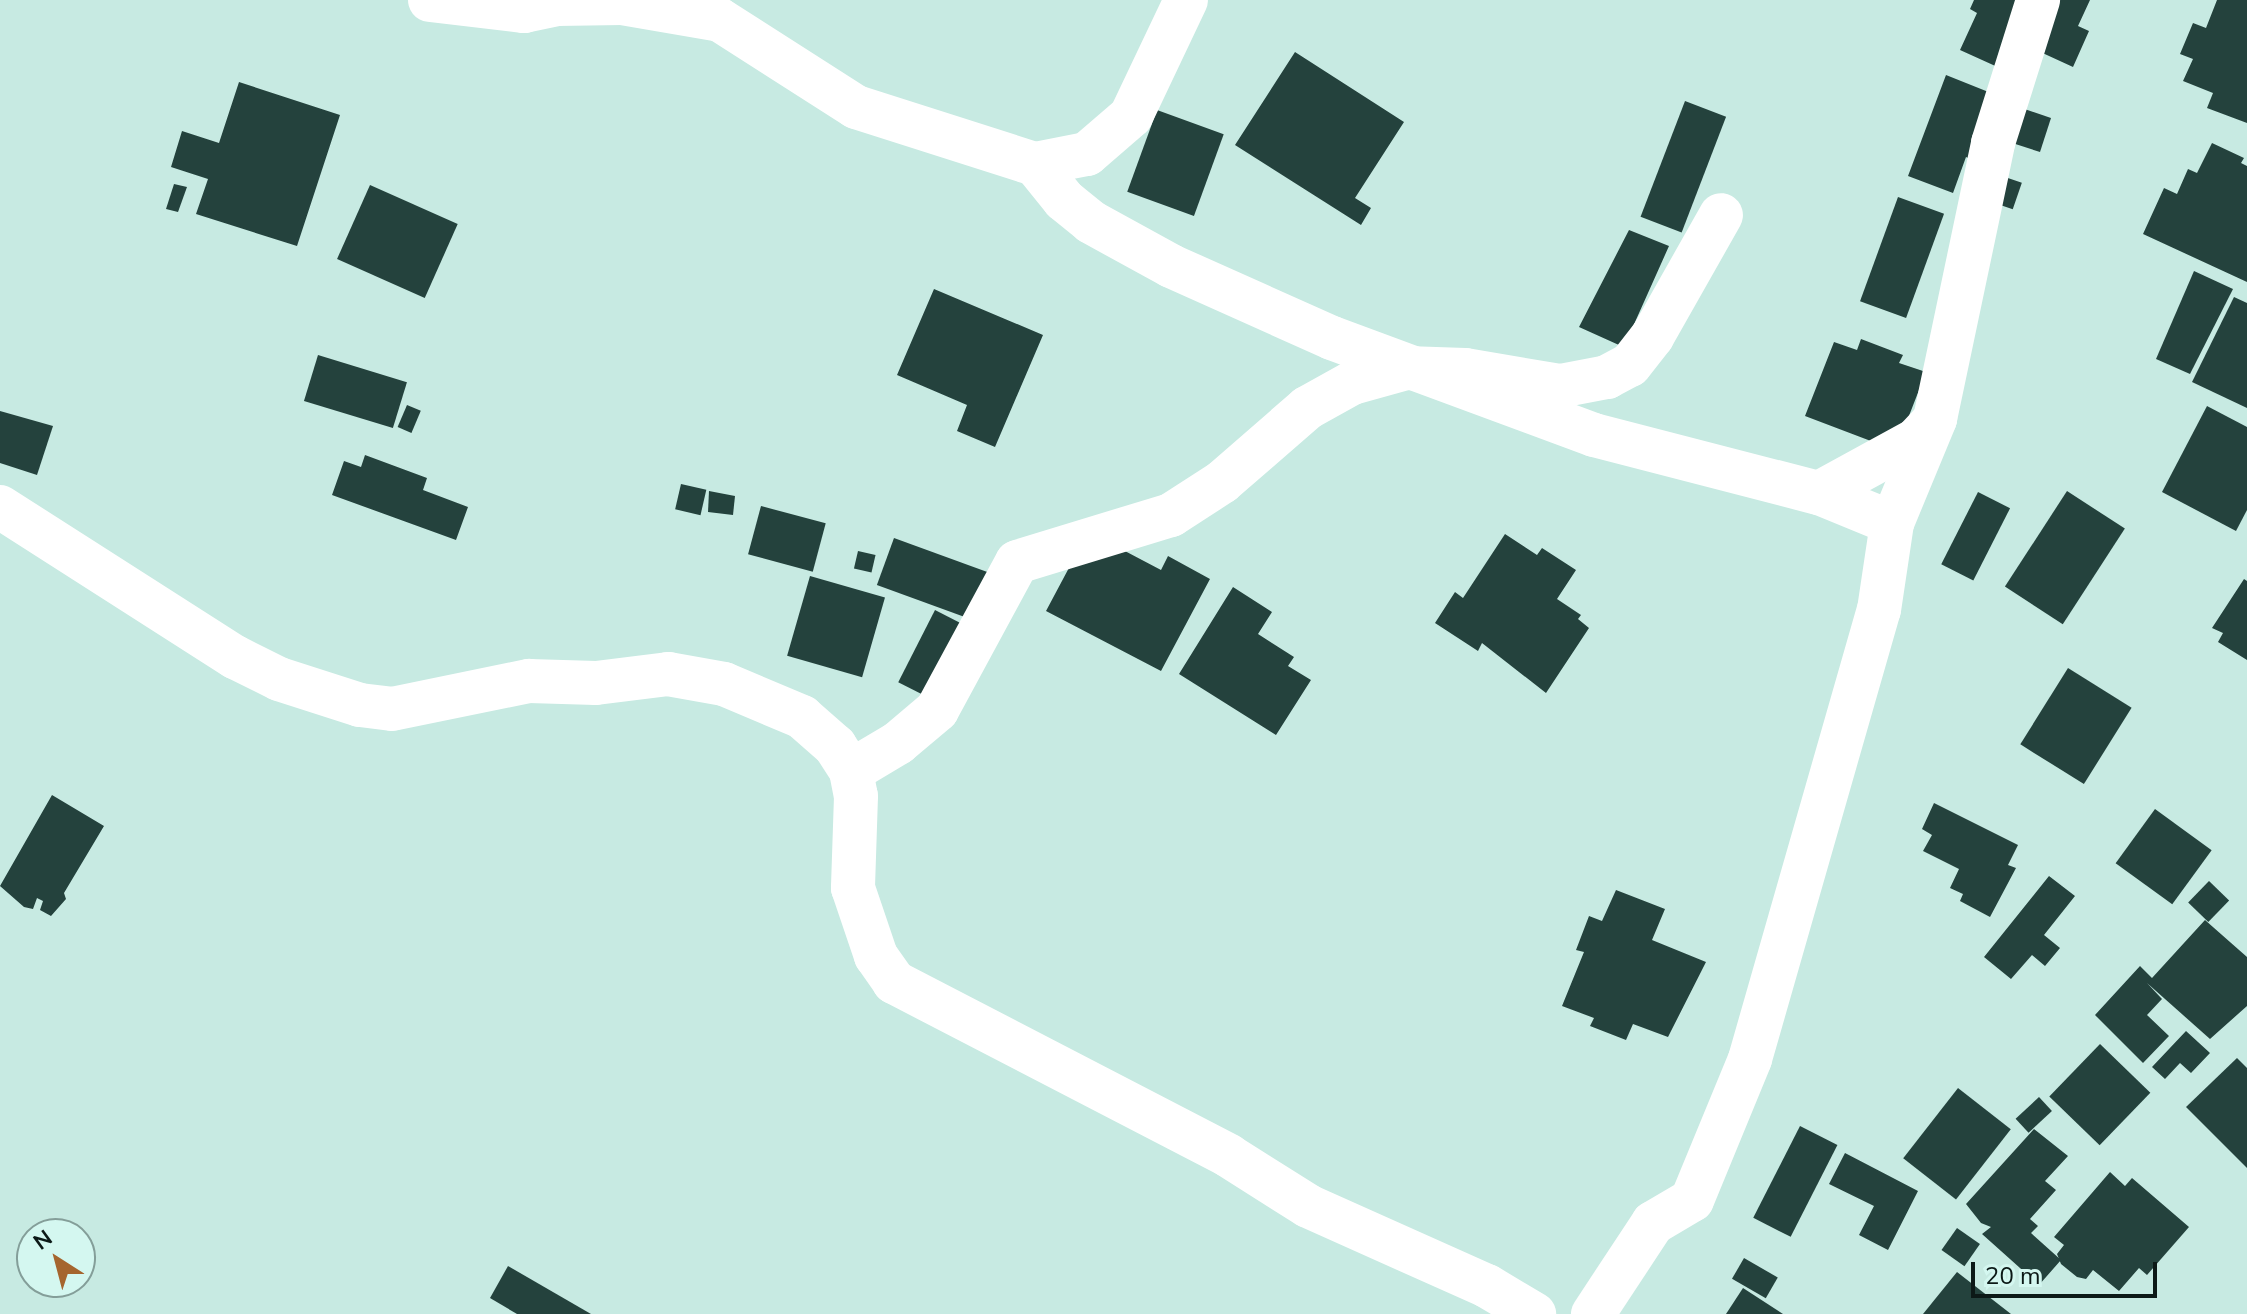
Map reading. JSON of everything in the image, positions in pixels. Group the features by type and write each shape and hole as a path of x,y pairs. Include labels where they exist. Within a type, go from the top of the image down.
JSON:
{"street":[{"path":"430,0 524,11 556,4 622,3 720,20 856,107 1035,164 1087,154 1131,116 1186,0"},
{"path":"1593,1314 1653,1223 1692,1200 1750,1059 1879,610 1892,523 1935,419 1993,143 2038,0"},
{"path":"1035,164 1064,200 1091,222 1210,284 1406,368 1594,435 1819,493 1892,523"},
{"path":"851,771 898,743 937,710 1005,576 1017,562 1171,515 1222,482 1330,393 1406,368 1465,370 1560,386 1607,377 1630,365 1652,337 1721,215"},
{"path":"1819,493 1916,440 1935,419"},
{"path":"0,507 235,657 316,693 392,709 529,681 694,676 764,698 802,717 835,746 851,771 856,796 853,888 876,956 894,982 1240,1162 1308,1206 1487,1286 1534,1314"}],"building":[{"path":"1974,0 2090,0 2078,26 2089,31 2073,67 2036,50 2013,74 1960,50 1977,13 1970,9"},
{"path":"2217,0 2247,0 2247,123 2207,108 2213,93 2183,81 2193,59 2180,54 2193,23 2206,28"},
{"path":"1295,52 1404,122 1355,198 1371,208 1361,225 1235,145"},
{"path":"1946,75 1991,93 1975,161 1966,157 1953,193 1908,176"},
{"path":"239,82 340,115 297,246 196,214 208,179 171,167 182,131 219,143"},
{"path":"1685,101 1726,117 1682,233 1641,217"},
{"path":"2004,102 2051,118 2040,152 2006,141"},
{"path":"1157,110 1224,134 1194,216 1127,192"},
{"path":"2212,143 2244,158 2241,163 2247,166 2247,282 2143,234 2164,188 2177,194 2188,169 2197,173"},
{"path":"2002,176 2022,183 2013,209 1993,202"},
{"path":"174,184 187,187 178,212 166,209"},
{"path":"370,185 458,224 425,298 337,259"},
{"path":"1898,197 1944,214 1906,318 1860,301"},
{"path":"1629,230 1669,246 1631,331 1630,350 1579,327"},
{"path":"2194,271 2233,289 2190,374 2156,359"},
{"path":"934,289 1043,335 995,447 957,431 967,405 897,375"},
{"path":"2234,297 2247,303 2247,408 2192,382"},
{"path":"1861,339 1903,355 1899,363 1926,372 1900,439 1884,446 1805,416 1834,342 1857,350"},
{"path":"318,355 407,382 393,428 304,401"},
{"path":"407,405 421,411 411,433 398,427"},
{"path":"2207,406 2247,427 2247,510 2236,531 2162,492"},
{"path":"0,411 53,426 37,475 0,463"},
{"path":"365,455 427,478 423,490 468,507 456,540 332,495 344,461 361,467"},
{"path":"681,484 706,490 700,515 675,509"},
{"path":"709,491 735,496 733,515 708,512"},
{"path":"2067,491 2125,529 2063,624 2005,587"},
{"path":"1978,492 2010,508 1973,581 1941,564"},
{"path":"761,506 826,523 813,572 748,554"},
{"path":"1505,534 1537,555 1542,548 1576,570 1557,599 1581,615 1578,619 1589,628 1546,693 1482,643 1478,651 1435,623 1455,592 1463,598"},
{"path":"894,538 988,572 971,619 877,585"},
{"path":"1104,540 1161,570 1168,556 1210,579 1161,671 1046,611 1079,549"},
{"path":"858,551 876,555 871,573 854,569"},
{"path":"810,576 885,597 862,677 787,656"},
{"path":"2244,579 2247,581 2247,660 2218,642 2223,633 2212,628"},
{"path":"1233,587 1272,612 1258,634 1294,657 1288,666 1311,680 1276,735 1179,674"},
{"path":"935,610 971,628 934,700 898,682"},
{"path":"2068,668 2132,708 2084,784 2020,744"},
{"path":"52,795 104,826 64,893 66,899 51,916 40,910 43,901 37,898 33,909 24,907 0,886"},
{"path":"1934,803 2018,845 2008,865 2016,868 1990,917 1960,901 1963,894 1950,888 1959,869 1923,851 1932,835 1922,829"},
{"path":"2155,809 2212,850 2172,904 2116,863"},
{"path":"2049,876 2075,896 2044,935 2060,948 2045,966 2032,955 2011,979 1984,957"},
{"path":"2209,881 2229,900 2208,922 2188,903"},
{"path":"1616,890 1665,909 1652,940 1706,962 1668,1037 1633,1024 1626,1040 1590,1026 1594,1018 1562,1006 1584,952 1576,950 1589,916 1602,921"},
{"path":"2205,920 2247,957 2247,1006 2210,1039 2147,983 2162,999 2147,1015 2169,1036 2143,1063 2095,1015 2140,966 2152,978"},
{"path":"2186,1031 2210,1053 2191,1073 2180,1063 2165,1079 2152,1067"},
{"path":"2100,1044 2150,1093 2100,1145 2049,1097"},
{"path":"2237,1058 2247,1068 2247,1168 2186,1107"},
{"path":"1958,1088 2011,1129 1956,1199 1903,1158"},
{"path":"2039,1097 2052,1111 2029,1133 2016,1119"},
{"path":"1800,1126 1837,1145 1791,1237 1753,1218"},
{"path":"2034,1129 2068,1156 2045,1181 2056,1190 2030,1219 2038,1226 2031,1233 2061,1260 2039,1285 1982,1234 1991,1227 1981,1223 1966,1204"},
{"path":"1845,1153 1918,1191 1888,1250 1859,1235 1874,1206 1829,1184"},
{"path":"2110,1172 2125,1186 2132,1178 2189,1227 2147,1275 2139,1268 2119,1291 2093,1270 2086,1279 2077,1277 2061,1264 2057,1254 2064,1245 2054,1237"},
{"path":"1957,1228 1980,1244 1964,1266 1942,1250"},
{"path":"1744,1258 1778,1278 1766,1298 1732,1279"},
{"path":"508,1266 591,1314 517,1314 490,1298"},
{"path":"1957,1272 2011,1314 1923,1314"},
{"path":"1743,1288 1783,1314 1726,1314"}]}
